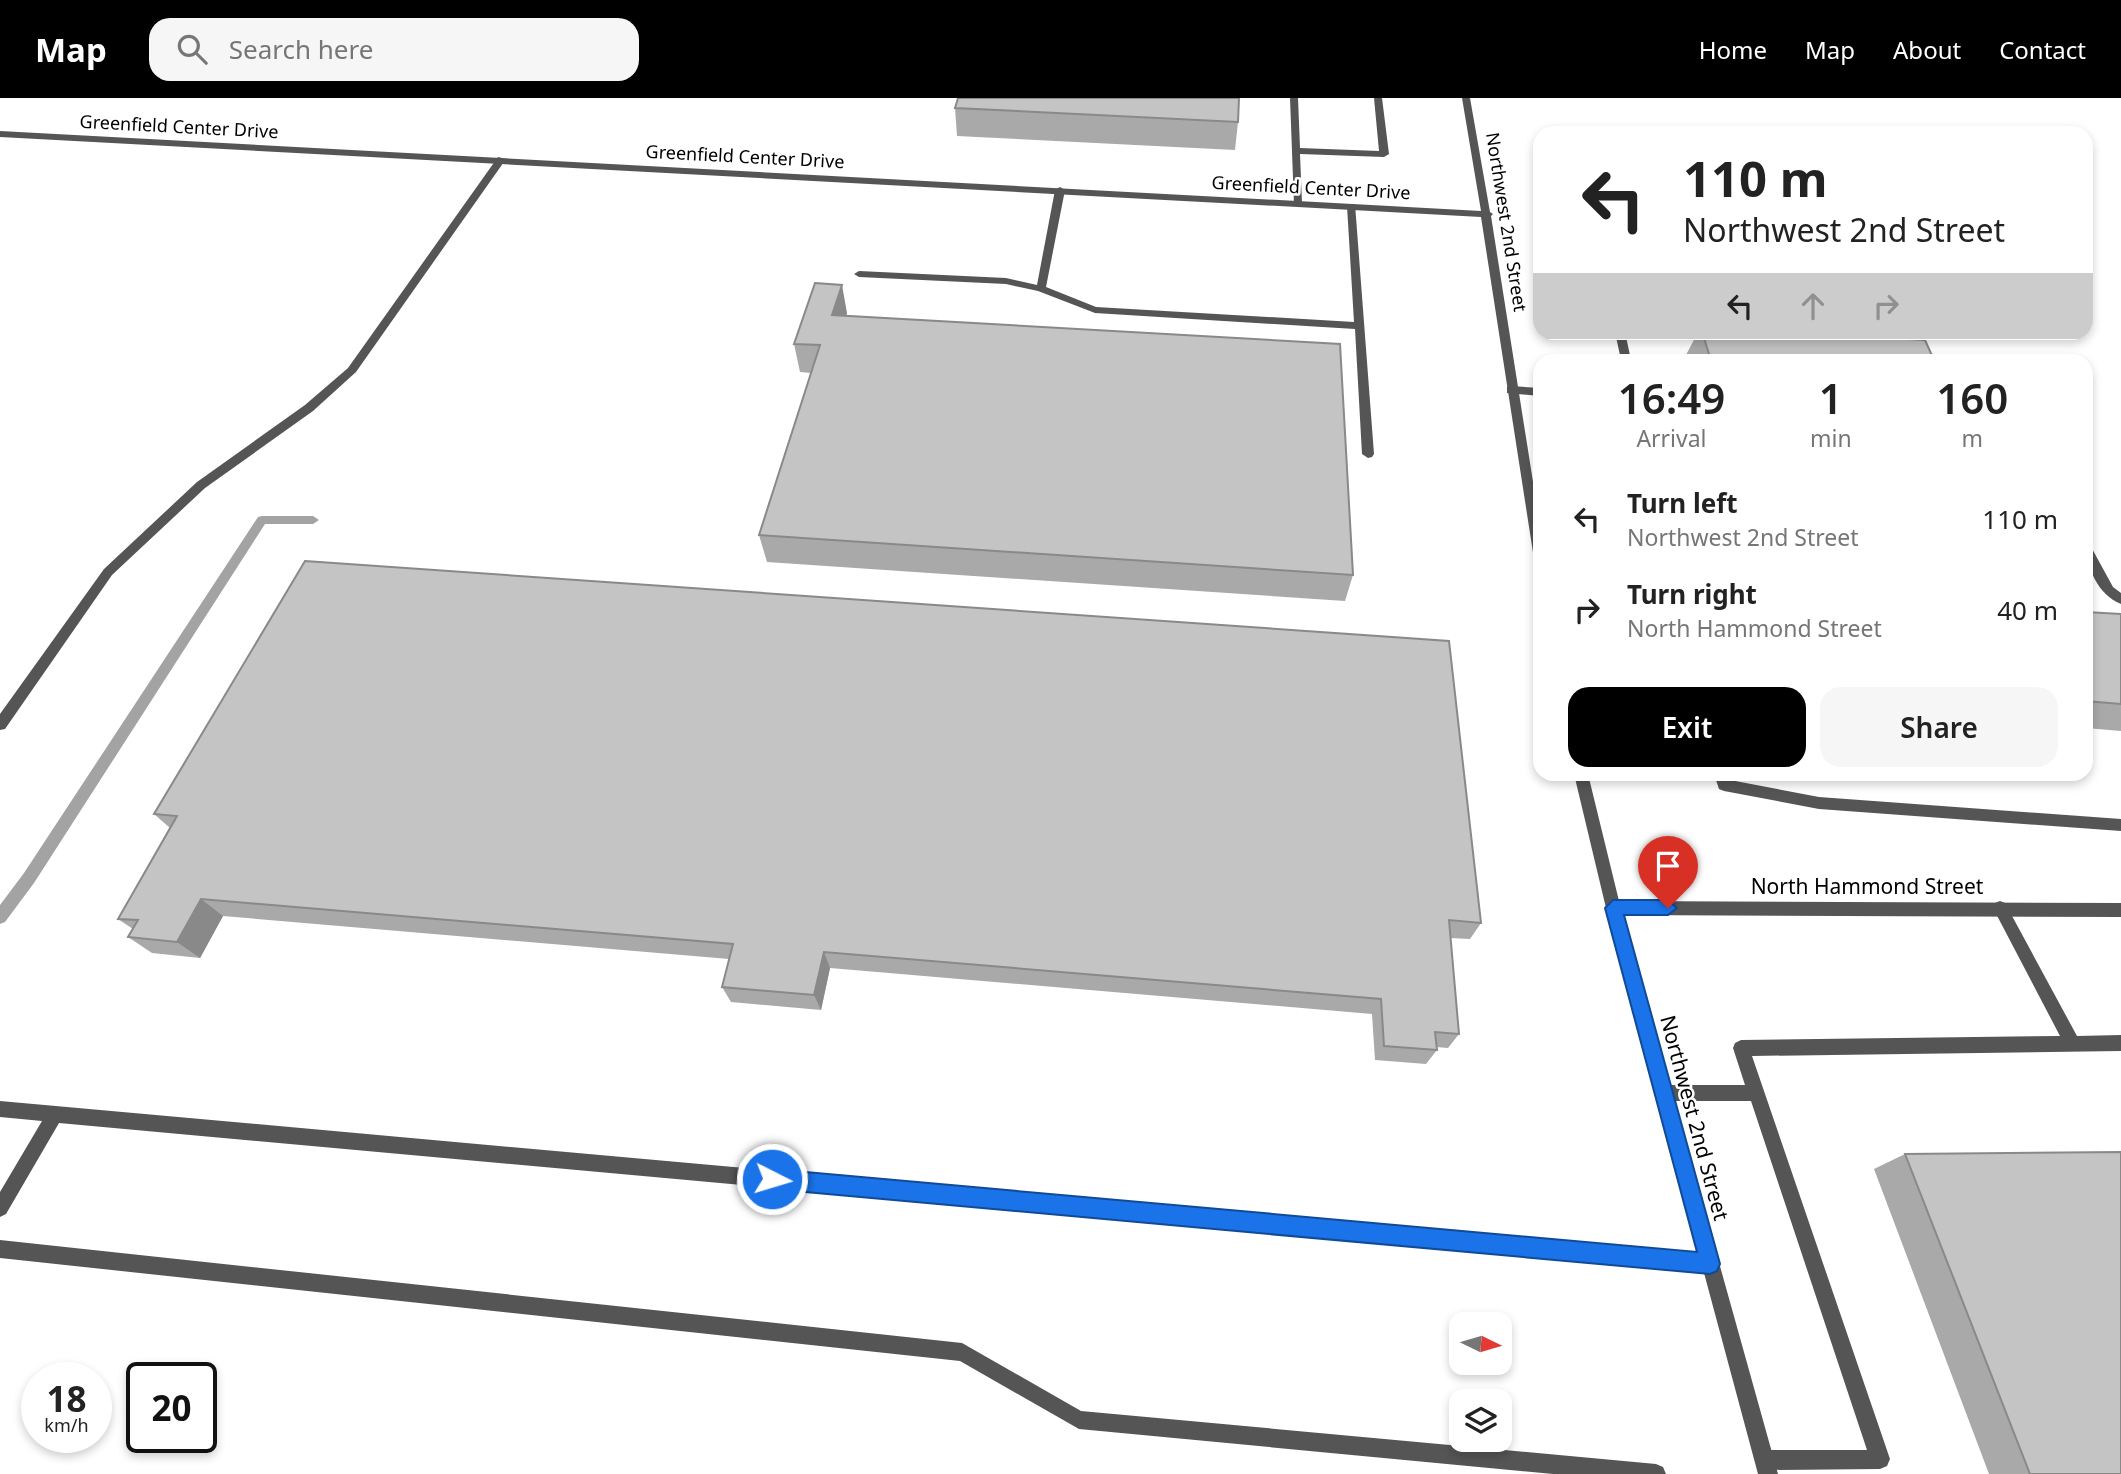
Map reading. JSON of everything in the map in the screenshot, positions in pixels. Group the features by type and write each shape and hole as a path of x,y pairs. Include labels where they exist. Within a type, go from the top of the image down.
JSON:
{"street":[{"path":"1294,98 1297,203"},
{"path":"1296,150 1384,154 1378,98"},
{"name":"Northwest 2nd Street","path":"1466,98 1488,214 1511,390 1533,510"},
{"name":"Greenfield Center Drive","path":"0,134 1488,214"},
{"path":"0,725 108,572 201,485 309,408 352,370 501,159"},
{"path":"1041,289 1059,190"},
{"path":"1352,206 1368,454"},
{"path":"859,274 1006,281 1041,289 1095,310 1358,326"},
{"path":"1511,390 1533,392"},
{"path":"2093,561 2108,590 2121,599"},
{"name":"Northwest 2nd Street","path":"1583,781 1613,908 1766,1467"},
{"path":"1723,781 1724,785 1819,803 2121,825"},
{"name":"North Hammond Street","path":"1613,908 2121,910"},
{"path":"2000,908 2073,1044"},
{"path":"1766,1467 1880,1459 1741,1048 2121,1043"},
{"path":"1663,1093 1757,1093"},
{"path":"0,1109 1710,1264"},
{"path":"0,1208 55,1114"},
{"path":"0,1249 962,1352 1079,1420 1656,1474"}],"building":[{"path":"958,98 1239,98 1238,122 955,108"},
{"path":"815,283 842,285 832,315 1340,344 1353,575 759,535 820,345 794,344"},
{"path":"1705,340 1925,340 1931,354 1709,354"},
{"path":"305,561 1449,641 1481,923 1449,920 1459,1034 1435,1032 1437,1050 1384,1046 1381,999 824,952 814,995 722,987 733,944 201,899 177,942 128,937 138,920 118,919 177,816 154,814"},
{"path":"2093,612 2121,614 2121,704 2093,702"},
{"path":"2121,1152 2121,1474 2030,1474 1905,1154"}],"waterway":[{"path":"0,917 29,878 262,520 313,520"}],"route":[{"path":"772,1179 1710,1264 1613,908 1668,908"}]}
